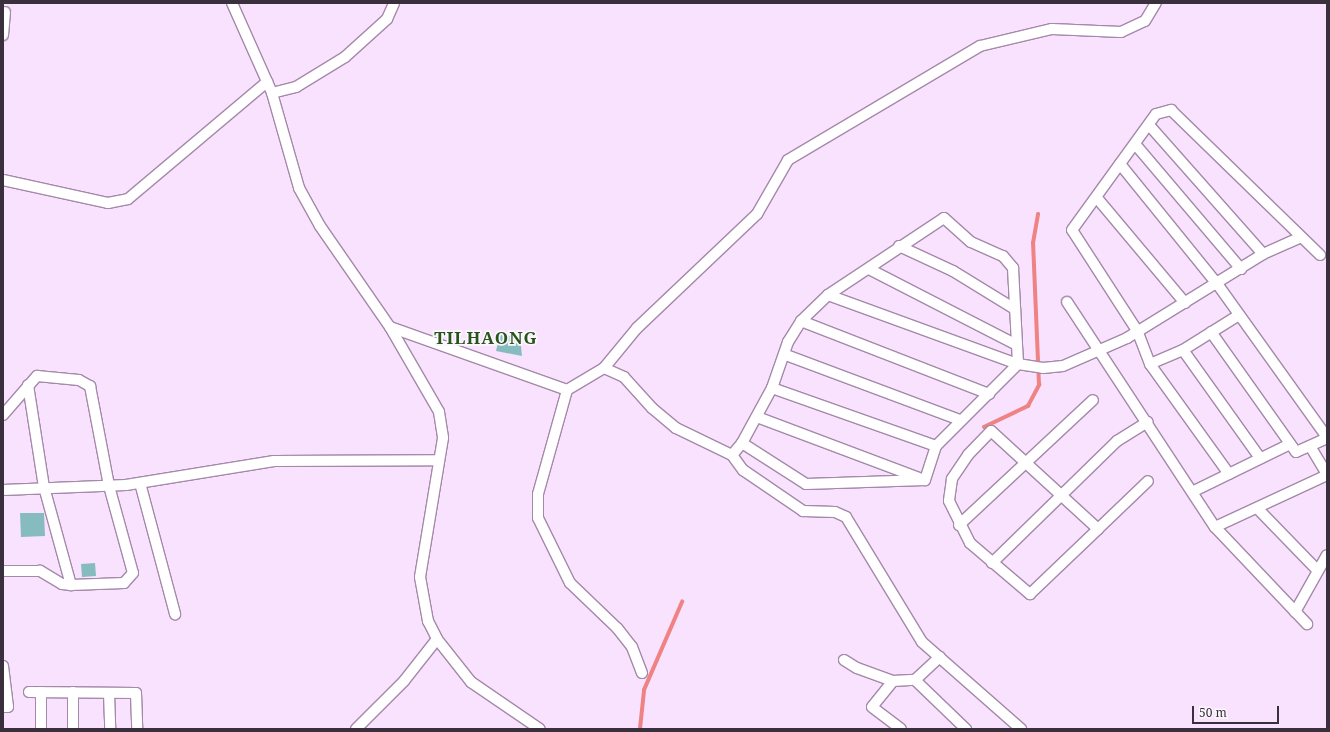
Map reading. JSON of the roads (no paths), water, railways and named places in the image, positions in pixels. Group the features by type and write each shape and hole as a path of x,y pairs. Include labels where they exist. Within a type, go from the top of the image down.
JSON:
{"street":[{"path":"232,3 272,93 299,188 320,226 390,327 439,412 443,438 420,576 424,608 437,639 472,682 540,729"},
{"path":"272,93 296,86 345,57 387,19 394,3"},
{"path":"642,672 632,647 621,633 570,583 538,518 538,494 567,390 604,368 638,328 757,214 788,160 980,46 1052,29 1121,32 1145,22 1156,3"},
{"path":"3,34 5,12"},
{"path":"3,180 108,204 128,199 267,82"},
{"path":"1229,474 1150,364 1138,332 1072,230 1097,198 1156,114 1171,110 1299,238 1320,255"},
{"path":"1148,125 1263,254"},
{"path":"1135,144 1241,269"},
{"path":"1120,164 1218,285 1327,437 1296,452 1211,332"},
{"path":"1097,198 1185,303"},
{"path":"732,455 742,443 772,388 786,354 788,342 801,321 828,295 868,269 899,246 944,218 971,242 1003,256 1013,268 1018,364 989,394 960,420 936,446 925,480"},
{"path":"828,295 1018,364 1032,368 1063,366 1138,332 1218,285 1263,254 1299,238"},
{"path":"899,246 953,271 1015,309"},
{"path":"868,269 1017,345"},
{"path":"1067,302 1194,491 1215,528 1307,624"},
{"path":"1150,364 1183,350 1239,315"},
{"path":"801,321 989,394"},
{"path":"390,327 567,390"},
{"path":"1183,350 1260,458"},
{"path":"786,354 960,420"},
{"path":"604,368 624,377 652,408 676,428 732,455 744,470 803,511 835,512 846,517 922,642 1021,729"},
{"path":"3,416 28,385 42,375 79,380 90,386 109,486 132,576 124,583 71,585 62,584 40,571 3,571"},
{"path":"28,385 44,487 71,585"},
{"path":"772,388 936,446"},
{"path":"959,525 1093,400"},
{"path":"757,417 925,480"},
{"path":"992,563 1117,440 1148,422"},
{"path":"1098,529 991,431 968,455 952,479 949,501 959,525 970,543 1030,594 1098,529 1148,481"},
{"path":"742,443 806,484 925,480"},
{"path":"1194,491 1290,444"},
{"path":"1215,528 1258,509 1327,474 1310,446"},
{"path":"3,490 44,487 109,486 140,483 274,461 439,460"},
{"path":"140,483 175,614"},
{"path":"1258,509 1318,571"},
{"path":"1295,612 1327,555"},
{"path":"356,729 404,681 437,639"},
{"path":"844,660 857,668 892,681 915,680 940,658"},
{"path":"3,666 8,707 3,707"},
{"path":"915,680 966,729"},
{"path":"892,681 872,707 901,729"},
{"path":"29,692 136,693 137,729"},
{"path":"41,692 41,729"},
{"path":"73,692 73,729"},
{"path":"109,693 110,729"}],"waterway":[{"path":"984,427 1028,406 1039,385 1033,243 1038,214"},
{"path":"640,729 644,690 682,602"}],"district":[{"name":"TILHAONG","path":"486,338"}]}
